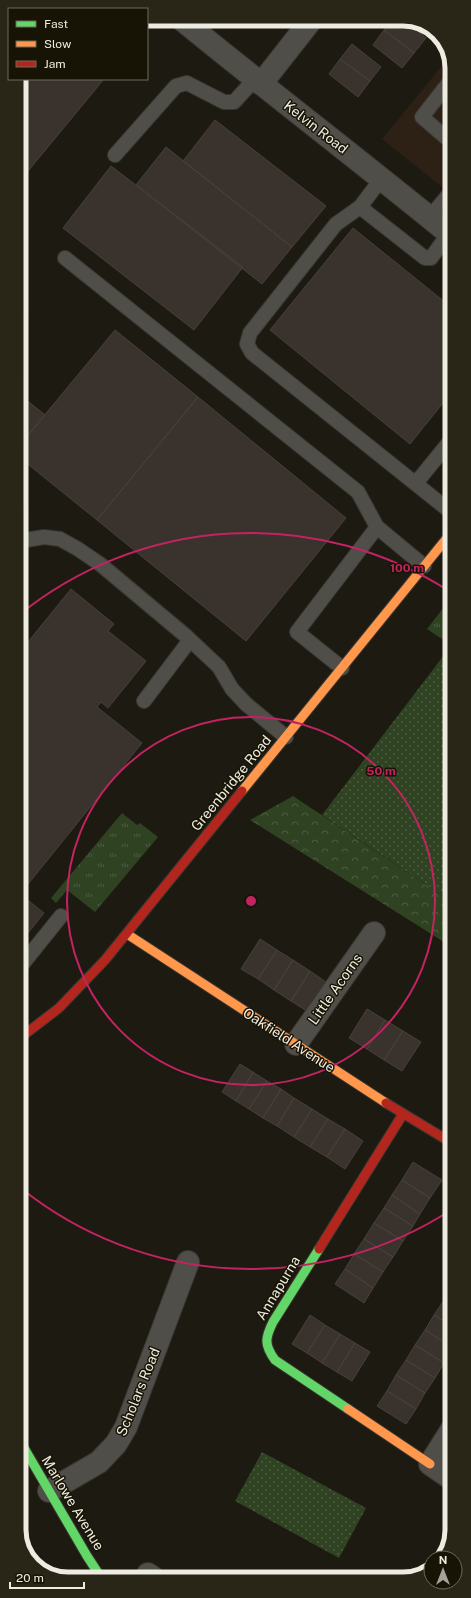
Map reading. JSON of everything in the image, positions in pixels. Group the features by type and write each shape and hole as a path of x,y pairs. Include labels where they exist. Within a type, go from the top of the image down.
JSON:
{"street":[{"name":"Kelvin Road","path":"190,26 445,230"},
{"path":"258,81 306,26"},
{"name":"Greenbridge Road","path":"26,1033 59,1008 82,986 127,934 445,540"},
{"name":"Little Acorns","path":"296,1044 374,933"},
{"name":"Oakfield Avenue","path":"127,934 403,1114 445,1139"},
{"name":"Annapurna","path":"403,1114 277,1316 268,1332 266,1343 270,1354 275,1360 430,1464"},
{"name":"Scholars Road","path":"49,1491 99,1462 116,1444 126,1427 188,1262"},
{"path":"445,1440 430,1464 445,1474"},
{"name":"Marlowe Avenue","path":"26,1451 97,1572"}],"lane":[{"path":"115,155 176,86 187,83 224,102 234,102 258,81"},
{"path":"445,88 422,117 445,137"},
{"path":"382,178 360,207 336,224 250,333 247,344 252,353 445,507"},
{"path":"430,217 445,199"},
{"path":"360,207 425,258 431,258 445,240"},
{"path":"65,258 358,492 377,527 424,566"},
{"path":"416,483 445,447"},
{"path":"342,668 297,632 377,527"},
{"path":"26,540 44,536 53,537 68,543 100,564 190,640 219,667 232,689 246,704 286,737"},
{"path":"144,701 190,640"},
{"path":"26,960 61,916"}],"shaded area":[{"path":"444,63 445,189 382,139"}],"green space":[{"path":"445,606 445,641 427,629"},
{"path":"445,654 445,897 322,815"},
{"path":"293,796 445,897 445,943 250,820"},
{"path":"122,813 137,825 140,823 158,837 95,912 67,890 56,903 51,898"},
{"path":"262,1452 366,1508 339,1558 235,1501"}],"building":[{"path":"387,26 412,27 426,38 414,53 384,30"},
{"path":"384,30 414,53 402,68 373,45"},
{"path":"352,44 381,67 370,81 340,59"},
{"path":"340,59 370,81 358,97 329,74"},
{"path":"26,80 103,80 26,174"},
{"path":"215,120 326,206 292,247 183,161"},
{"path":"166,147 292,247 262,284 136,185"},
{"path":"111,166 243,267 194,330 63,228"},
{"path":"353,228 445,302 445,400 410,444 270,330"},
{"path":"115,330 198,397 97,520 26,463 26,438"},
{"path":"198,397 346,518 246,641 97,520"},
{"path":"26,400 45,415 26,438"},
{"path":"71,589 114,624 108,631 146,661 108,708 101,702 97,707 142,743 26,887 26,644"},
{"path":"26,899 44,913 26,936"},
{"path":"260,939 277,950 258,979 241,969"},
{"path":"277,950 293,960 274,990 258,979"},
{"path":"293,960 310,971 291,1001 274,990"},
{"path":"310,971 326,982 307,1011 291,1001"},
{"path":"367,1009 385,1020 367,1049 349,1038"},
{"path":"385,1020 403,1031 384,1060 367,1049"},
{"path":"403,1031 421,1042 402,1071 384,1060"},
{"path":"240,1064 253,1072 236,1101 222,1092"},
{"path":"253,1072 267,1081 249,1109 236,1101"},
{"path":"267,1081 281,1089 263,1118 249,1109"},
{"path":"281,1089 294,1098 277,1126 263,1118"},
{"path":"294,1098 312,1109 294,1137 277,1126"},
{"path":"312,1109 328,1119 310,1147 294,1137"},
{"path":"328,1119 345,1129 327,1157 310,1147"},
{"path":"345,1129 363,1141 345,1169 327,1157"},
{"path":"413,1162 442,1180 430,1198 402,1180"},
{"path":"402,1180 430,1198 420,1214 392,1195"},
{"path":"392,1195 420,1214 413,1226 384,1208"},
{"path":"384,1208 413,1226 403,1241 374,1223"},
{"path":"374,1223 403,1241 393,1257 364,1239"},
{"path":"364,1239 393,1257 383,1272 354,1254"},
{"path":"354,1254 383,1272 373,1288 345,1269"},
{"path":"345,1269 373,1288 364,1303 335,1284"},
{"path":"444,1300 445,1301 445,1322 434,1315"},
{"path":"310,1315 325,1325 307,1353 292,1344"},
{"path":"434,1315 445,1322 445,1343 425,1330"},
{"path":"325,1325 340,1334 322,1363 307,1353"},
{"path":"425,1330 445,1343 445,1362 444,1363 415,1345"},
{"path":"340,1334 355,1343 337,1372 322,1363"},
{"path":"355,1343 370,1352 352,1381 337,1372"},
{"path":"415,1345 444,1363 435,1378 406,1360"},
{"path":"406,1360 435,1378 425,1393 396,1375"},
{"path":"396,1375 425,1393 416,1409 387,1391"},
{"path":"387,1391 416,1409 406,1424 377,1406"}],"traffic: fast":[{"path":"319,1249 273,1322 268,1333 267,1346 275,1360 348,1409"},
{"path":"26,1451 97,1572"}],"traffic: slow":[{"path":"242,791 445,540"},
{"path":"127,934 386,1103"},
{"path":"348,1409 430,1464"}],"traffic: jam":[{"path":"26,1033 59,1008 105,960 242,791"},
{"path":"386,1103 445,1139"},
{"path":"319,1249 403,1114"}]}
